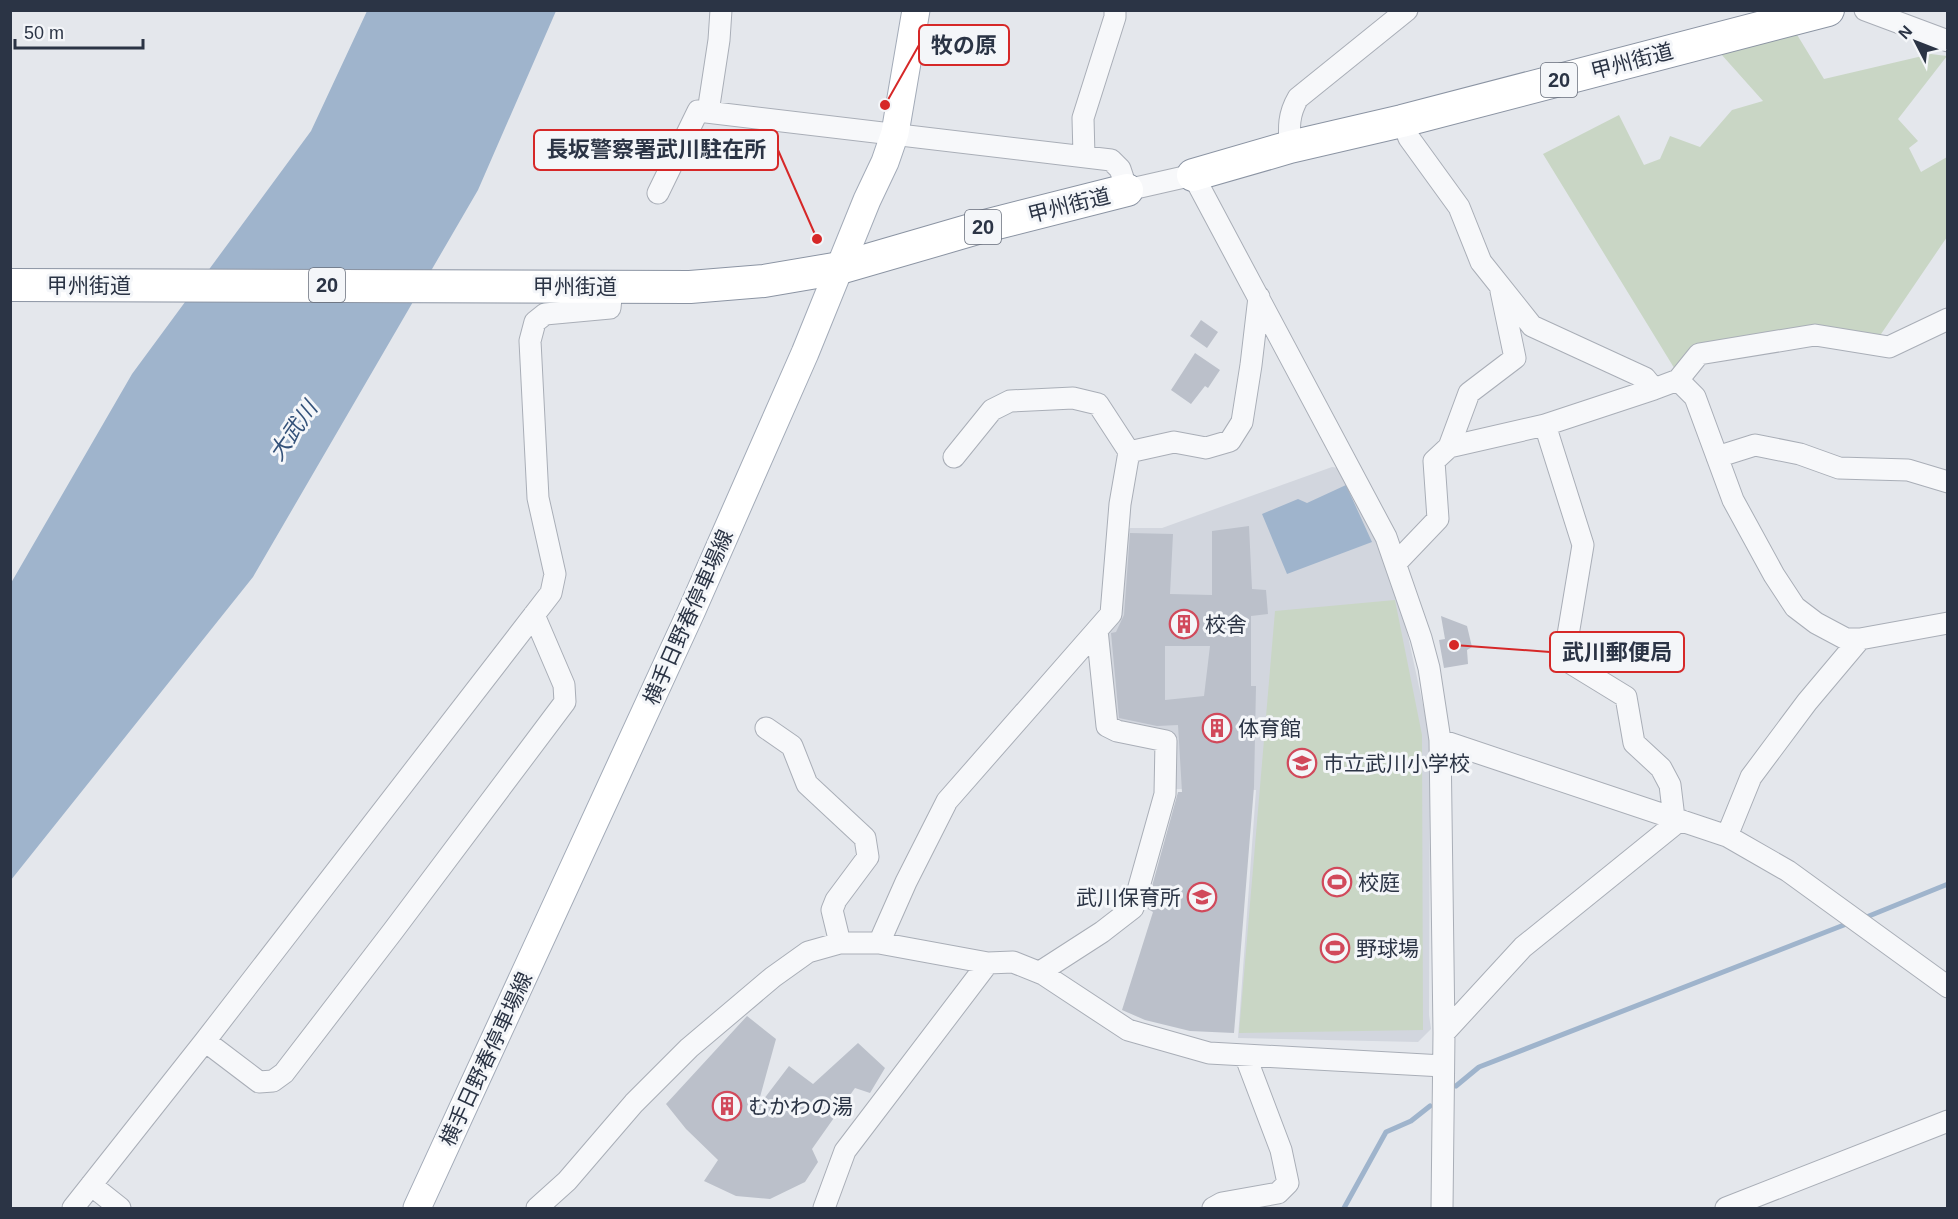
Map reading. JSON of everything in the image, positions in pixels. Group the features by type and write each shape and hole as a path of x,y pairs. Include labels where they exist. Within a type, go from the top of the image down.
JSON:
{"highway":[{"name":"甲州街道","path":"1193,175 1290,147 1402,121 1828,10"},
{"name":"甲州街道","path":"10,285 690,287 764,281 840,268 981,227 1127,190"}],"main road":[{"name":"横手日野春停車場線","path":"417,1209 692,610 801,364 895,133 916,10"}],"street":[{"path":"708,112 719,40 721,10"},
{"path":"1084,156 1083,118 1115,17 1115,10"},
{"path":"1290,147 1288,121 1291,109 1298,98 1407,10"},
{"path":"1865,10 1947,41"},
{"path":"658,193 698,111 1111,160 1120,169 1127,190 1193,175 1386,537 1429,668 1440,740 1444,1033 1443,1209"},
{"path":"1402,121 1409,138 1459,207 1481,262 1532,326 1645,378 1653,389"},
{"path":"73,1209 551,593 555,574 538,498 530,341 535,322 545,314 610,308 612,287"},
{"path":"1396,563 1438,519 1434,461 1449,447 1469,393 1515,358 1500,288"},
{"path":"879,943 906,882 947,801 1111,614 1120,504 1129,452 1174,442 1206,448 1230,441 1242,422 1259,297"},
{"path":"1449,447 1545,425 1678,380 1699,354 1815,335 1889,347 1947,319"},
{"path":"1678,380 1695,398 1733,500 1795,607 1816,623 1846,639 1860,639 1947,623"},
{"path":"954,458 992,410 1010,401 1073,398 1098,404 1128,450"},
{"path":"1545,425 1582,545 1564,659 1626,697 1634,743 1661,768 1670,785 1677,819"},
{"path":"1717,457 1755,445 1800,453 1839,468 1908,470 1947,482"},
{"path":"205,1041 259,1082 273,1081 284,1073 565,702 564,685 534,615"},
{"path":"1040,972 1102,932 1133,908 1165,794 1166,741 1117,731 1107,726 1097,630"},
{"path":"1727,836 1751,777 1807,702 1860,639"},
{"path":"766,728 792,746 807,784 865,838 868,857 836,900 832,910 840,943"},
{"path":"1440,740 1727,836 1788,871 1947,987"},
{"path":"1444,1033 1523,947 1677,819"},
{"path":"537,1209 567,1181 634,1103 689,1048 773,977 808,952 840,943 879,943 988,963 1013,962 1040,972 1128,1030 1209,1053 1443,1066"},
{"path":"824,1209 845,1151 988,963"},
{"path":"1213,1209 1222,1203 1278,1193 1288,1184 1281,1150 1245,1055"},
{"path":"1726,1209 1947,1121"},
{"path":"91,1185 120,1209"}],"shaded area":[{"name":"市立武川小学校","path":"1332,467 1339,468 1379,539 1399,595 1430,737 1429,1015 1431,1029 1418,1042 1238,1038 1256,790 1173,789 1175,738 1116,728 1101,633 1124,536 1130,528 1162,528"}],"green space":[{"path":"1796,33 1824,79 1931,54 1947,56 1898,119 1918,141 1909,148 1921,172 1947,157 1947,237 1877,340 1818,329 1676,371 1543,154 1619,115 1644,165 1660,159 1670,136 1700,147 1732,110 1763,101 1721,54"},
{"name":"校庭","path":"1395,600 1422,735 1423,1030 1239,1033 1275,611"}],"water":[{"name":"大武川","path":"367,11 556,11 478,190 253,577 11,880 11,583 132,374 311,131"},
{"path":"1346,485 1372,542 1287,574 1262,514 1298,499 1307,503"}],"building":[{"path":"1201,320 1218,332 1207,348 1190,336"},
{"path":"1195,353 1220,370 1208,388 1205,386 1191,404 1171,390"},
{"path":"1249,526 1252,589 1266,590 1268,614 1251,616 1251,686 1256,686 1254,787 1234,1033 1190,1031 1145,1020 1122,1010 1153,912 1146,908 1178,792 1182,792 1178,725 1157,726 1119,718 1111,633 1116,632 1124,615 1130,533 1173,534 1170,594 1212,595 1212,531","holes":["1165,646 1210,646 1204,696 1165,700"]},
{"path":"1441,616 1467,626 1472,647 1467,650 1468,664 1444,668 1439,640 1445,639"},
{"name":"むかわの湯","path":"747,1016 776,1039 757,1108 789,1066 813,1084 858,1043 885,1068 870,1093 855,1088 812,1149 818,1162 805,1182 770,1199 736,1196 704,1181 718,1160 686,1129 666,1104"}],"waterway":[{"path":"1864,918 1948,884"},
{"path":"1456,1086 1479,1067 1849,923"},
{"path":"1344,1208 1386,1132 1411,1121 1430,1106"}],"place":[{"name":"牧の原","path":"885,105"},
{"name":"長坂警察署武川駐在所","path":"817,239"},
{"name":"校舎","path":"1184,624"},
{"name":"武川郵便局","path":"1454,645"},
{"name":"体育館","path":"1217,728"},
{"name":"市立武川小学校","path":"1302,763"},
{"name":"校庭","path":"1337,882"},
{"name":"武川保育所","path":"1202,897"},
{"name":"野球場","path":"1335,948"},
{"name":"むかわの湯","path":"727,1106"}]}
